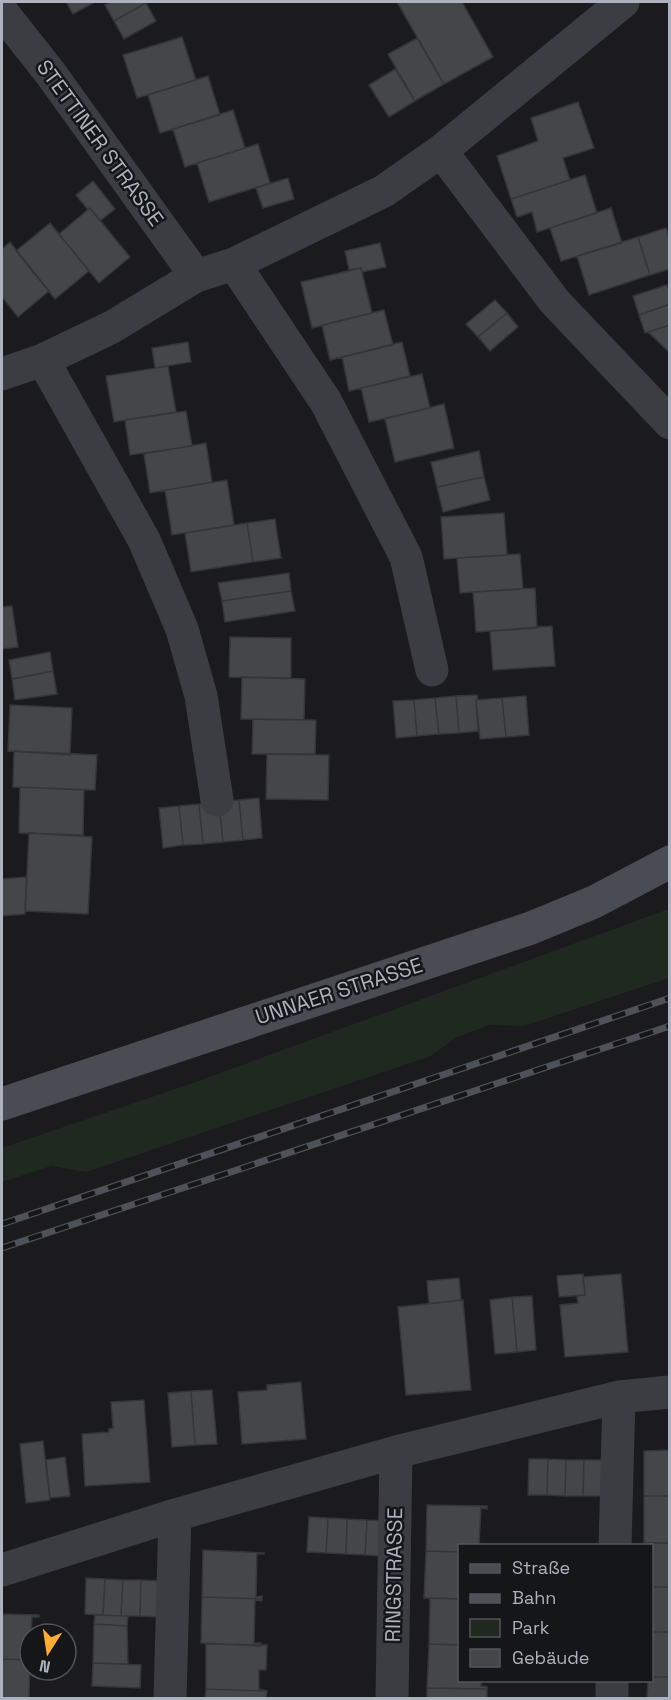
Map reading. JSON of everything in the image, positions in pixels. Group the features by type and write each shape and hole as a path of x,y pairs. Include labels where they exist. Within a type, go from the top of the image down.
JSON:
{"main road":[{"name":"UNNAER STRASSE","path":"2,1104 531,928 594,902 669,862"}],"street":[{"path":"2,374 43,360 112,327 196,276 234,264 384,191 441,151 623,2"},
{"name":"STETTINER STRASSE","path":"2,12 51,74 196,276"},
{"path":"441,151 555,302 669,423"},
{"path":"234,264 326,402 406,556 432,670"},
{"path":"43,360 144,540 182,629 201,696 217,800"},
{"path":"2,1570 174,1515 396,1452 619,1396 669,1392"},
{"path":"615,1544 619,1396"},
{"name":"RINGSTRASSE","path":"392,1698 396,1452"},
{"path":"170,1698 174,1515"},
{"path":"612,1682 612,1698"}],"green space":[{"path":"669,909 669,978 524,1026 490,1025 457,1037 431,1056 86,1172 51,1166 2,1182 2,1148 190,1084"}],"building":[{"path":"66,2 95,2 73,14"},
{"path":"111,2 146,3 114,21 105,5"},
{"path":"397,2 462,2 493,57 444,84"},
{"path":"146,3 156,21 124,39 114,21"},
{"path":"182,37 196,80 137,98 123,55"},
{"path":"417,38 444,84 415,101 388,54"},
{"path":"395,69 415,101 389,117 369,85"},
{"path":"208,76 220,115 160,133 148,95"},
{"path":"578,102 594,148 563,158 570,180 511,199 497,156 538,141 531,118"},
{"path":"233,110 245,148 185,167 173,129"},
{"path":"258,144 270,183 209,202 197,163"},
{"path":"585,175 597,213 537,232 532,212 517,217 511,199"},
{"path":"288,178 294,199 263,208 256,188"},
{"path":"93,181 115,209 100,221 76,195"},
{"path":"90,208 130,257 99,283 59,234"},
{"path":"611,208 622,243 561,261 550,228"},
{"path":"50,223 89,271 55,299 16,251"},
{"path":"666,228 670,240 670,269 650,275 638,237"},
{"path":"638,237 650,275 589,295 577,256"},
{"path":"10,242 49,291 18,317 2,297 2,249"},
{"path":"380,243 386,267 362,272 361,268 349,270 345,251"},
{"path":"361,268 372,313 312,328 301,282"},
{"path":"667,285 670,304 639,315 633,296"},
{"path":"495,300 507,313 478,337 466,324"},
{"path":"670,304 670,325 645,333 639,315"},
{"path":"384,310 393,345 330,360 322,325"},
{"path":"507,313 518,327 490,351 478,337"},
{"path":"670,325 670,351 669,352 648,332"},
{"path":"188,342 191,362 155,368 152,348"},
{"path":"402,342 410,376 349,391 342,357"},
{"path":"168,366 176,412 114,422 106,376"},
{"path":"422,374 430,408 369,422 361,388"},
{"path":"444,404 454,448 395,462 385,419"},
{"path":"186,411 192,446 130,455 125,420"},
{"path":"206,443 212,482 150,493 144,454"},
{"path":"479,451 484,477 437,487 431,462"},
{"path":"484,477 490,500 443,512 437,487"},
{"path":"227,480 234,525 172,535 165,490"},
{"path":"504,513 507,555 444,559 441,517"},
{"path":"275,519 281,558 253,562 247,523"},
{"path":"247,523 253,562 191,572 185,533"},
{"path":"520,554 523,589 460,593 457,558"},
{"path":"289,573 291,591 222,601 218,583"},
{"path":"535,588 537,628 476,632 473,592"},
{"path":"291,591 295,611 225,622 222,601"},
{"path":"12,606 18,647 2,649 2,607"},
{"path":"552,626 555,666 493,670 490,631"},
{"path":"230,637 291,638 291,678 229,677"},
{"path":"50,652 53,671 12,679 9,660"},
{"path":"53,671 57,694 15,700 12,679"},
{"path":"242,677 305,679 304,720 241,719"},
{"path":"477,695 478,731 459,733 456,696"},
{"path":"456,696 459,733 439,734 435,698"},
{"path":"526,696 529,735 506,737 502,698"},
{"path":"435,698 439,734 417,736 414,700"},
{"path":"502,698 506,737 480,739 476,700"},
{"path":"414,700 417,736 396,738 393,701"},
{"path":"10,705 72,708 70,755 8,751"},
{"path":"253,719 316,720 315,754 252,754"},
{"path":"14,751 97,755 95,790 13,787"},
{"path":"267,754 329,755 328,800 266,799"},
{"path":"20,787 84,790 83,835 19,833"},
{"path":"259,798 262,838 243,840 239,800"},
{"path":"239,800 243,840 223,842 219,802"},
{"path":"219,802 223,842 203,844 199,804"},
{"path":"199,804 203,844 183,845 179,806"},
{"path":"179,806 183,845 163,848 159,808"},
{"path":"29,833 92,837 88,914 25,911"},
{"path":"27,877 25,914 2,916 2,879"},
{"path":"583,1274 585,1295 559,1297 557,1276"},
{"path":"621,1274 628,1352 565,1357 560,1305 578,1303 577,1296 585,1295 583,1277"},
{"path":"459,1278 461,1300 429,1304 427,1281"},
{"path":"532,1296 536,1350 517,1352 512,1297"},
{"path":"512,1297 517,1352 495,1354 490,1300"},
{"path":"463,1300 471,1390 406,1395 398,1307"},
{"path":"301,1382 306,1439 242,1444 238,1392 267,1390 267,1385"},
{"path":"212,1390 217,1444 195,1445 191,1391"},
{"path":"191,1391 195,1445 172,1447 168,1393"},
{"path":"144,1400 150,1482 85,1486 82,1434 109,1432 109,1429 113,1428 111,1402"},
{"path":"43,1441 50,1500 26,1503 20,1444"},
{"path":"670,1450 670,1496 644,1496 644,1451"},
{"path":"65,1457 70,1496 50,1498 46,1460"},
{"path":"529,1459 548,1459 547,1495 528,1495"},
{"path":"548,1459 566,1460 565,1496 547,1495"},
{"path":"566,1460 584,1460 583,1496 565,1496"},
{"path":"584,1460 602,1460 602,1496 583,1496"},
{"path":"644,1496 670,1496 670,1543 644,1543"},
{"path":"427,1505 487,1506 487,1509 481,1508 479,1544 458,1544 458,1552 426,1551"},
{"path":"309,1517 328,1518 326,1553 307,1552"},
{"path":"328,1518 347,1519 346,1554 326,1553"},
{"path":"347,1519 367,1520 365,1555 346,1554"},
{"path":"367,1520 386,1521 384,1556 365,1555"},
{"path":"670,1543 670,1587 653,1587 653,1544 649,1544"},
{"path":"203,1550 264,1553 257,1554 256,1597 262,1596 262,1599 202,1597"},
{"path":"426,1551 458,1552 458,1599 424,1598"},
{"path":"86,1578 105,1579 103,1615 85,1614"},
{"path":"105,1579 123,1580 121,1616 103,1615"},
{"path":"123,1580 141,1580 140,1616 121,1616"},
{"path":"141,1580 159,1581 158,1617 140,1616"},
{"path":"653,1587 670,1587 670,1632 653,1632"},
{"path":"202,1597 262,1599 262,1601 255,1600 254,1643 261,1643 261,1646 201,1643"},
{"path":"430,1598 458,1599 458,1645 429,1644"},
{"path":"2,1614 39,1615 39,1617 32,1617 32,1622 18,1622 18,1660 2,1659"},
{"path":"95,1615 128,1616 127,1626 94,1624"},
{"path":"94,1624 127,1626 128,1664 93,1663"},
{"path":"653,1632 670,1632 670,1677 653,1677"},
{"path":"206,1644 267,1645 266,1670 259,1670 259,1689 267,1691 206,1689"},
{"path":"429,1644 458,1645 458,1682 482,1682 481,1686 487,1689 427,1688"},
{"path":"2,1659 18,1660 18,1682 29,1682 29,1698 2,1698"},
{"path":"93,1663 141,1665 140,1688 92,1686"},
{"path":"653,1677 670,1677 670,1698 647,1698 648,1682 653,1682"},
{"path":"427,1688 487,1689 487,1698 427,1698"},
{"path":"206,1689 267,1691 266,1698 205,1698"}],"railway":[{"path":"2,1224 670,998"},
{"path":"2,1248 670,1026"}]}
